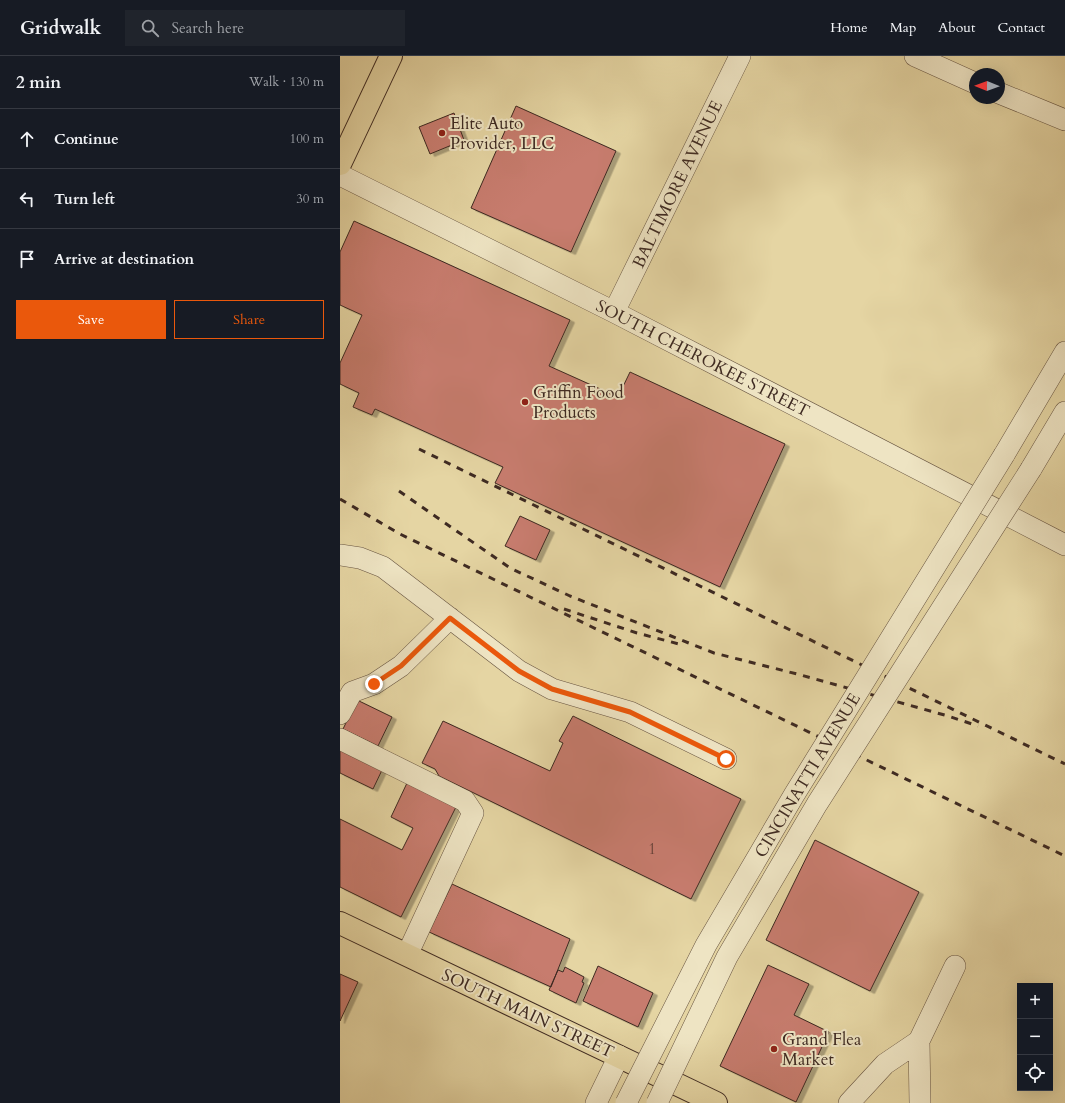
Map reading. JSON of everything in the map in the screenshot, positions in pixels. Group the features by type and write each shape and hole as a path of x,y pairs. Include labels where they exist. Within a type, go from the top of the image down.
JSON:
{"main road":[{"path":"340,164 391,56"},
{"name":"SOUTH MAIN STREET","path":"340,923 716,1103"}],"street":[{"name":"BALTIMORE AVENUE","path":"614,312 740,56"},
{"path":"915,56 969,80"},
{"path":"1005,95 1065,120"},
{"name":"SOUTH CHEROKEE STREET","path":"340,175 614,312 1065,545"},
{"name":"CINCINATTI AVENUE","path":"626,1103 706,945 798,788 1004,456 1065,352"},
{"name":"CINCINATTI AVENUE","path":"657,1103 728,957 813,811 1031,469 1065,412"},
{"path":"340,556 360,558 383,567 519,671 552,689 630,712 726,759"},
{"path":"340,714 352,692 374,684 401,666 450,618"},
{"path":"340,739 465,802 472,813 406,955"},
{"path":"920,1103 919,1041 955,966"},
{"path":"849,1103 885,1064 919,1041"},
{"path":"596,1103 618,1056"}],"building":[{"path":"516,106 616,151 571,252 471,208"},
{"name":"Elite Auto Provider, LLC","path":"454,113 464,140 430,154 419,127"},
{"name":"Griffin Food Products","path":"354,221 570,320 549,366 618,397 630,372 785,444 720,587 495,483 503,467 375,409 372,415 353,407 359,393 340,384 340,363 362,315 340,305 340,252"},
{"path":"520,516 550,530 536,560 505,546"},
{"path":"357,700 392,717 378,746 343,729"},
{"path":"573,716 741,799 691,899 439,776 435,769 422,763 443,721 550,771 563,743 559,741"},
{"path":"340,748 383,768 373,789 340,773"},
{"path":"407,783 456,807 401,917 340,887 340,819 402,850 413,828 391,817"},
{"path":"815,840 919,892 870,991 766,940"},
{"path":"452,884 570,939 551,987 429,932"},
{"name":"Grand Flea Market","path":"768,965 809,984 794,1015 829,1032 796,1102 720,1066"},
{"path":"598,966 653,993 638,1027 583,1001"},
{"path":"565,967 584,977 582,982 584,983 576,1003 549,990 558,970 563,972"},
{"path":"340,974 358,982 340,1021"}],"railway":[{"path":"419,449 1065,764"},
{"path":"399,491 510,568 570,596 714,653 797,674 948,716 978,726"},
{"path":"340,499 400,534 1065,856"},
{"path":"564,609 637,633 679,644"}],"place":[{"name":"Elite Auto Provider, LLC","path":"442,133"},
{"name":"Griffin Food Products","path":"525,402"},
{"name":"Grand Flea Market","path":"774,1049"}],"route":[{"path":"374,684 401,666 450,618 519,671 552,689 630,712 726,759"}]}
